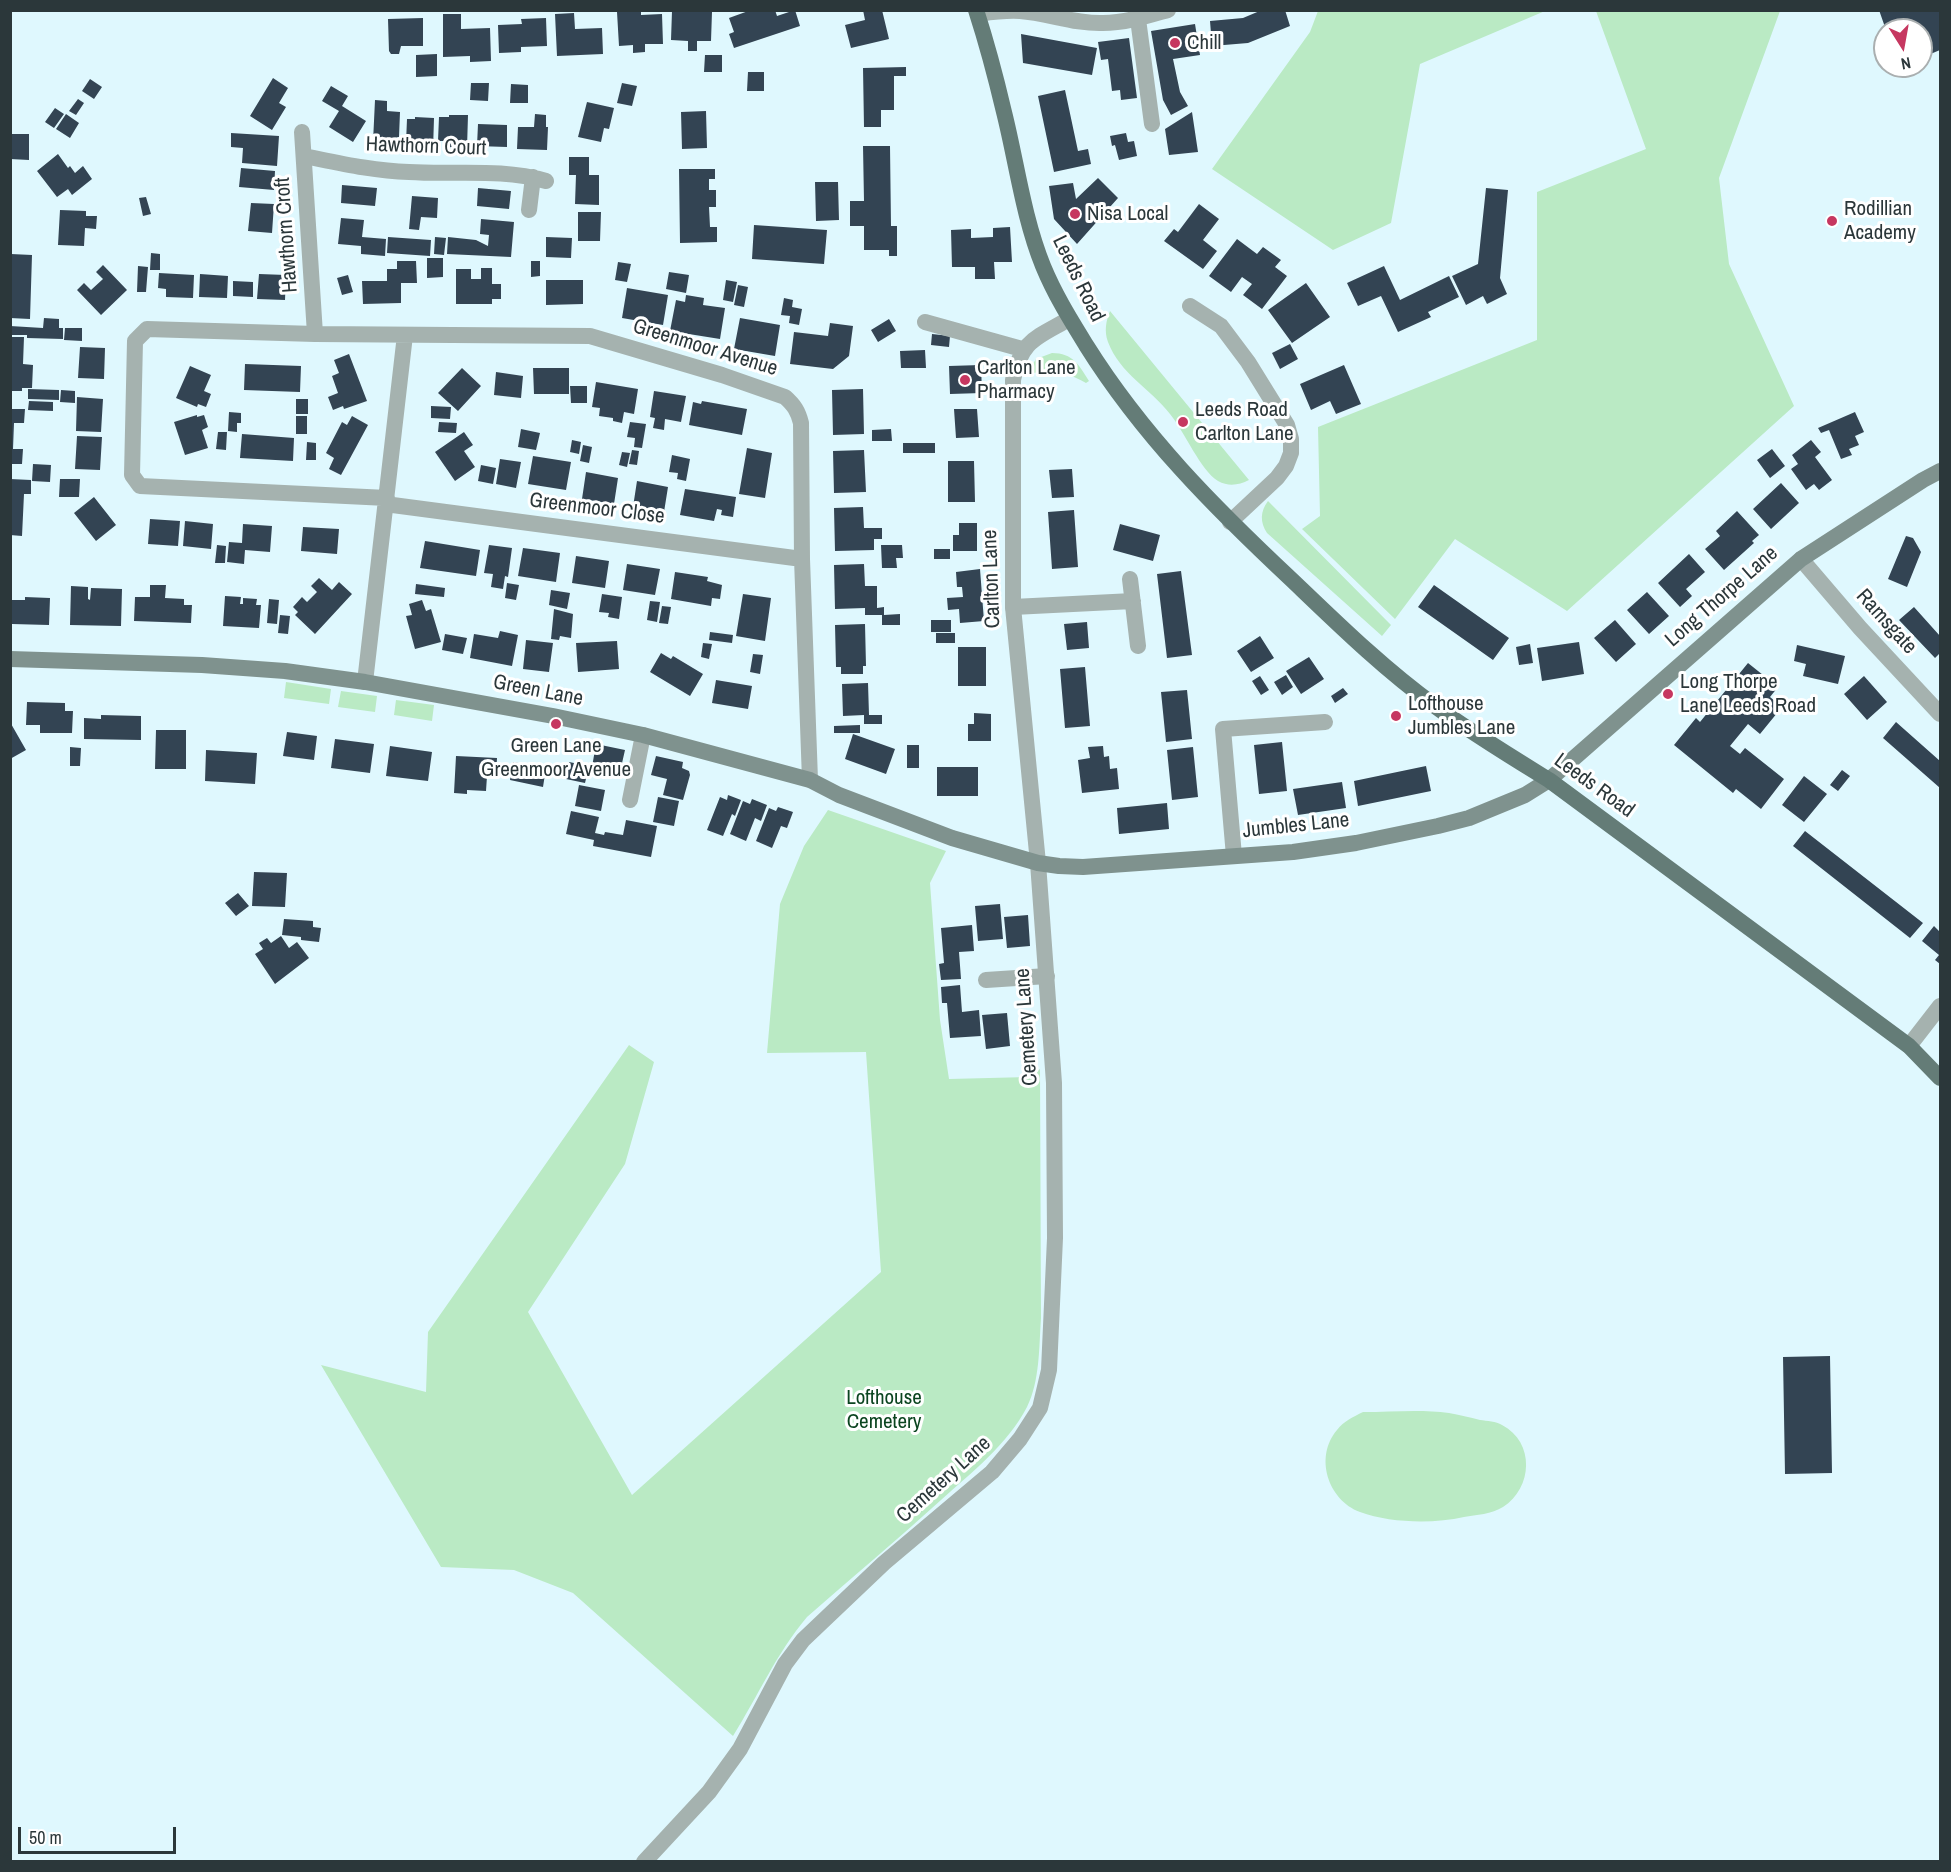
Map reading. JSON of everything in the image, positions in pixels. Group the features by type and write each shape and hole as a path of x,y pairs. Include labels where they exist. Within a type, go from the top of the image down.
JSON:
{"main road":[{"name":"Leeds Road","path":"977,12 1004,111 1027,222 1043,266 1069,319 1134,416 1230,522 1379,662 1492,745 1549,780 1909,1046 1941,1078"},
{"name":"Long Thorpe Lane","path":"1549,780 1801,559 1923,480 1941,471"},
{"name":"Green Lane","path":"10,660 285,671 365,682 553,716 643,735 810,780 839,795 952,838 1038,863"},
{"name":"Jumbles Lane","path":"1038,863 1083,867 1293,852 1356,843 1438,826 1498,807 1525,795 1549,780"}],"street":[{"path":"977,12 1020,11 1073,21 1103,23 1138,19 1168,10"},
{"path":"1138,19 1152,124"},
{"name":"Hawthorn Croft","path":"302,132 315,334"},
{"name":"Hawthorn Court","path":"304,156 358,167 398,171 498,172 539,179 529,210"},
{"path":"1190,306 1221,326 1248,362 1287,425 1291,439 1291,453 1286,466 1277,478 1230,522"},
{"path":"925,322 1022,349 1069,319"},
{"name":"Greenmoor Avenue","path":"140,486 132,475 135,341 147,329 315,334 590,336 722,375 785,397 799,412 801,423 802,559 810,780"},
{"path":"365,682 405,334"},
{"name":"Carlton Lane","path":"1022,349 1016,362 1013,380 1013,607 1038,863"},
{"name":"Greenmoor Close","path":"140,486 386,501 802,559"},
{"name":"Ramsgate","path":"1801,559 1860,628 1941,714"},
{"path":"1130,579 1138,646"},
{"path":"1013,607 1133,601"},
{"path":"1234,856 1223,729 1325,722"},
{"path":"630,800 643,735"},
{"name":"Cemetery Lane","path":"644,1862 709,1792 740,1749 785,1665 803,1640 884,1563 992,1472 1020,1439 1040,1408 1049,1370 1054,1238 1054,1083 1038,863"},
{"path":"986,980 1047,976"},
{"path":"1909,1046 1941,1006"}],"green space":[{"path":"1318,11 1545,11 1420,64 1391,223 1333,250 1212,169 1310,32"},
{"path":"1596,11 1780,11 1719,178 1729,264 1794,406 1567,611 1455,539 1395,619 1302,529 1320,516 1318,427 1537,340 1537,192 1646,149"},
{"path":"1110,311 1249,480 1238,484 1226,484 1218,481 1205,469 1170,414 1128,372 1113,353 1106,334"},
{"path":"1052,353 1065,355 1075,361 1089,381 1086,383 1071,376 1050,371 1026,375 1036,359"},
{"path":"1268,501 1391,625 1382,636 1267,533 1262,517 1263,509"},
{"path":"286,682 331,689 329,704 284,698"},
{"path":"341,691 377,696 375,712 338,707"},
{"path":"396,700 434,705 432,721 394,715"},
{"name":"Lofthouse Cemetery","path":"828,810 946,851 930,883 940,1020 949,1079 1029,1077 1040,1069 1041,1318 1038,1364 1027,1407 1010,1433 976,1468 908,1530 807,1617 777,1660 733,1736 573,1593 514,1570 441,1567 321,1365 426,1392 428,1332 629,1045 654,1062 625,1164 528,1312 632,1495 881,1272 866,1052 767,1053 780,904 804,846"},
{"path":"1363,1412 1438,1412 1500,1424 1513,1433 1525,1453 1525,1477 1520,1489 1513,1499 1499,1509 1452,1519 1398,1520 1360,1512 1340,1498 1333,1488 1328,1477 1326,1453 1337,1430"}],"building":[{"path":"751,10 775,10 777,16 795,10 800,26 734,48 729,34 734,32 729,18"},
{"path":"863,10 882,10 889,39 851,48 845,25 865,20"},
{"path":"1262,10 1285,10 1290,26 1248,43 1212,46 1210,21 1243,18"},
{"path":"1879,10 1940,10 1940,50 1933,53 1933,18 1882,18"},
{"path":"641,11 641,15 662,14 663,44 645,44 645,52 633,53 633,45 619,46 617,12"},
{"path":"672,11 712,12 711,41 697,41 697,51 688,51 688,41 671,40"},
{"path":"574,13 575,29 602,28 603,54 557,56 555,14"},
{"path":"443,14 461,14 461,29 490,28 491,61 470,62 470,56 443,57"},
{"path":"423,18 423,46 401,46 399,54 391,54 388,19"},
{"path":"546,18 547,46 521,47 521,52 499,53 498,25 522,24 521,19"},
{"path":"1195,24 1200,55 1173,59 1180,92 1188,106 1171,115 1163,100 1151,31"},
{"path":"1021,34 1097,48 1092,75 1023,63"},
{"path":"1129,38 1137,98 1121,100 1120,90 1112,91 1108,59 1101,60 1098,42"},
{"path":"437,54 437,76 416,77 416,55"},
{"path":"705,55 722,55 722,72 704,72"},
{"path":"906,67 906,76 894,76 894,110 881,110 881,127 864,127 863,68"},
{"path":"748,72 764,72 764,91 747,91"},
{"path":"273,78 288,88 279,103 286,107 272,130 250,116"},
{"path":"90,79 102,87 94,99 82,91"},
{"path":"471,83 489,83 488,101 470,100"},
{"path":"622,83 637,86 632,106 617,103"},
{"path":"511,84 528,85 528,103 510,103"},
{"path":"331,86 348,96 342,106 366,121 353,142 329,127 339,111 322,101"},
{"path":"1065,90 1078,151 1088,149 1091,164 1054,172 1038,96"},
{"path":"78,99 84,103 76,115 69,111"},
{"path":"375,100 387,101 387,111 400,112 399,137 393,138 393,143 373,142"},
{"path":"587,102 614,108 609,129 604,128 601,142 578,137"},
{"path":"55,108 64,114 54,128 45,122"},
{"path":"706,111 707,148 682,149 681,112"},
{"path":"1192,112 1198,152 1169,155 1165,129"},
{"path":"66,114 79,123 70,138 56,129"},
{"path":"535,114 546,115 547,150 517,149 518,127 534,127"},
{"path":"449,115 468,115 467,148 448,147 448,141 438,141 439,117 449,117"},
{"path":"415,117 434,118 433,150 414,150 414,144 406,143 407,119 415,119"},
{"path":"478,124 507,125 507,147 477,146"},
{"path":"231,133 279,136 277,166 242,163 243,148 231,147"},
{"path":"1126,133 1128,142 1134,141 1137,156 1119,160 1110,136"},
{"path":"10,134 29,134 29,160 10,159"},
{"path":"863,146 890,146 891,226 897,226 897,256 889,256 889,250 864,250 864,226 850,226 850,201 864,201"},
{"path":"58,154 68,168 70,166 75,173 83,166 92,179 72,195 68,189 57,197 37,171"},
{"path":"569,157 589,157 589,175 599,175 599,205 575,204 576,175 569,175"},
{"path":"241,168 275,171 274,190 239,187"},
{"path":"679,169 715,169 715,179 709,179 709,190 716,190 716,207 709,207 710,227 717,227 717,242 680,243"},
{"name":"Nisa Local","path":"1098,178 1118,198 1077,244 1054,219 1049,186 1073,183 1076,199"},
{"path":"815,182 838,182 839,220 816,221"},
{"path":"342,185 377,188 375,206 341,203"},
{"path":"478,188 511,191 509,209 477,206"},
{"path":"1486,188 1508,190 1500,278 1507,294 1487,304 1483,296 1466,305 1452,276 1478,264"},
{"path":"412,196 438,198 437,218 421,217 419,230 409,229"},
{"path":"146,197 151,214 143,216 139,198"},
{"path":"251,203 274,204 272,233 248,231"},
{"path":"1199,204 1219,219 1203,240 1217,251 1203,269 1164,241 1174,229 1178,232"},
{"path":"60,210 86,211 86,216 97,216 96,229 85,228 84,246 58,245"},
{"path":"578,212 601,212 600,241 578,241"},
{"path":"341,218 364,220 362,237 386,239 385,256 361,254 361,246 338,244"},
{"path":"481,219 514,222 511,257 447,254 448,237 476,240 488,246 489,235 480,234"},
{"path":"754,225 827,230 824,264 752,259"},
{"path":"1010,227 1012,262 994,262 995,279 975,279 975,267 952,267 951,230 971,229 971,238 993,237 993,228"},
{"path":"388,237 431,240 430,256 387,253"},
{"path":"435,237 446,238 444,255 434,254"},
{"path":"546,237 572,238 571,258 546,257"},
{"path":"1237,239 1257,254 1263,247 1281,260 1275,267 1287,276 1262,309 1243,295 1252,284 1242,277 1231,292 1209,276"},
{"path":"151,253 160,254 160,270 150,270"},
{"path":"11,254 32,255 30,319 10,318"},
{"path":"427,258 443,258 443,277 427,278"},
{"path":"397,261 416,261 417,283 401,283 401,303 363,304 362,281 387,281 387,269 397,269"},
{"path":"531,261 540,261 540,276 531,277"},
{"path":"618,262 631,264 627,282 615,280"},
{"path":"103,265 127,290 101,315 77,290 84,283 91,290 103,279 96,272"},
{"path":"138,266 148,267 146,292 137,292"},
{"path":"1384,266 1400,300 1449,276 1459,297 1428,312 1431,317 1398,332 1381,296 1358,306 1347,283"},
{"path":"481,268 492,268 492,284 501,284 501,299 492,299 492,304 456,304 456,269 471,269 471,279 481,279"},
{"path":"669,272 689,275 686,293 666,289"},
{"path":"159,273 194,275 193,298 166,297 166,289 158,288"},
{"path":"200,274 228,276 227,298 199,297"},
{"path":"259,274 286,275 285,300 257,299"},
{"path":"348,275 353,292 342,295 337,278"},
{"path":"546,280 583,280 583,304 546,305"},
{"path":"726,280 737,282 733,302 723,300"},
{"path":"233,281 253,282 253,297 233,296"},
{"path":"1306,283 1330,317 1292,343 1268,310"},
{"path":"738,285 748,287 744,307 734,305"},
{"path":"627,288 668,295 663,325 622,318"},
{"path":"686,295 704,298 703,305 725,308 720,339 670,331 676,300 685,302"},
{"path":"784,298 793,300 792,307 802,309 799,325 789,323 790,316 781,315"},
{"path":"44,318 59,319 59,328 63,328 63,339 10,335 10,326 43,328"},
{"path":"740,318 780,325 775,356 734,349"},
{"path":"889,319 896,331 878,342 871,330"},
{"path":"830,323 853,326 849,356 833,369 790,364 794,332 828,336"},
{"path":"65,328 82,328 82,341 64,340"},
{"path":"932,334 950,336 949,347 931,345"},
{"path":"10,337 24,337 23,364 33,365 32,388 10,391"},
{"path":"1290,344 1298,359 1280,369 1272,353"},
{"path":"80,347 105,348 104,379 78,378"},
{"path":"925,350 926,368 901,368 900,351"},
{"path":"349,354 367,401 344,409 343,406 333,410 328,397 338,393 332,376 339,373 334,360"},
{"path":"245,364 301,366 300,392 244,390"},
{"name":"Carlton Lane Pharmacy","path":"981,365 982,393 950,394 949,366"},
{"path":"1344,365 1361,404 1336,414 1330,401 1311,410 1300,384"},
{"path":"190,366 211,375 204,391 211,394 206,407 198,404 197,407 176,398"},
{"path":"462,368 481,386 458,411 438,393"},
{"path":"533,368 569,368 569,394 534,394"},
{"path":"496,372 523,376 521,398 494,395"},
{"path":"596,382 638,389 634,414 624,412 622,423 613,421 613,418 599,416 600,408 592,407"},
{"path":"570,386 587,386 587,403 571,403"},
{"path":"28,389 59,390 59,400 28,399"},
{"path":"863,389 864,434 833,435 832,390"},
{"path":"61,390 75,391 75,403 60,402"},
{"path":"654,391 686,396 681,422 665,419 664,430 653,428 655,418 650,417"},
{"path":"77,397 103,399 101,432 76,431"},
{"path":"296,399 308,399 308,414 296,414"},
{"path":"29,401 53,402 53,411 28,410"},
{"path":"702,401 747,409 742,435 689,425 693,402 701,404"},
{"path":"431,406 451,407 450,419 431,418"},
{"path":"10,409 25,409 24,423 14,423 13,449 23,449 22,464 10,464"},
{"path":"954,409 977,409 979,437 956,438"},
{"path":"229,412 241,413 241,423 237,423 237,432 228,431"},
{"path":"1855,412 1864,432 1855,436 1859,445 1849,449 1852,455 1841,459 1829,430 1821,433 1818,428"},
{"path":"197,415 197,417 204,415 208,427 202,430 208,448 185,455 174,422"},
{"path":"296,416 307,416 307,434 296,434"},
{"path":"352,416 368,425 341,475 329,469 334,458 326,453 342,422 347,425"},
{"path":"439,422 457,423 456,433 438,432"},
{"path":"630,422 646,424 642,448 634,447 635,438 627,437"},
{"path":"521,429 540,433 536,450 518,447"},
{"path":"891,429 892,441 872,441 872,430"},
{"path":"218,432 227,432 226,450 216,449"},
{"path":"464,432 473,445 464,451 475,467 455,481 435,452"},
{"path":"242,434 294,438 293,461 240,458"},
{"path":"77,436 102,437 100,470 75,469"},
{"path":"572,440 581,442 579,454 570,452"},
{"path":"1811,440 1821,452 1815,457 1832,480 1819,490 1814,484 1806,490 1791,469 1798,464 1792,455"},
{"path":"307,442 316,443 316,460 306,460"},
{"path":"903,443 935,443 935,453 903,453"},
{"path":"583,445 592,447 589,463 580,461"},
{"path":"747,448 772,453 765,498 739,494"},
{"path":"1772,449 1785,466 1770,478 1757,460"},
{"path":"632,450 639,451 637,465 629,464"},
{"path":"864,450 866,492 834,493 833,451"},
{"path":"622,452 630,453 627,467 619,465"},
{"path":"672,455 690,459 686,481 677,479 678,473 669,472"},
{"path":"533,456 571,462 566,490 528,484"},
{"path":"500,459 521,462 516,488 496,484"},
{"path":"948,461 974,461 975,502 948,502"},
{"path":"33,464 51,465 50,482 32,481"},
{"path":"481,465 496,468 493,484 478,481"},
{"path":"1072,469 1074,497 1052,498 1049,470"},
{"path":"586,472 618,478 614,504 582,499"},
{"path":"10,479 31,480 31,494 24,494 22,536 10,535"},
{"path":"60,479 80,479 79,497 59,497"},
{"path":"637,481 668,487 664,512 633,507"},
{"path":"1781,483 1799,503 1771,529 1753,509"},
{"path":"685,489 736,497 733,517 721,515 722,510 717,509 714,521 680,515"},
{"path":"94,497 116,525 96,541 74,513"},
{"path":"863,507 864,528 882,528 882,539 874,539 874,550 835,551 834,508"},
{"path":"1074,510 1078,567 1052,569 1048,512"},
{"path":"1737,511 1759,535 1752,541 1754,543 1724,570 1705,549 1720,536 1716,531"},
{"path":"150,519 180,521 178,546 148,544"},
{"path":"185,521 213,524 211,549 183,546"},
{"path":"959,523 977,523 977,551 953,551 953,535 959,535"},
{"path":"243,524 272,526 270,552 245,550 244,564 227,562 229,542 242,543"},
{"path":"1120,524 1160,535 1153,561 1113,550"},
{"path":"303,527 339,529 337,554 301,551"},
{"path":"1906,536 1913,538 1921,552 1907,587 1888,579"},
{"path":"425,541 480,550 476,576 420,568"},
{"path":"217,545 226,546 225,563 215,563"},
{"path":"489,545 512,548 508,577 505,576 503,589 491,587 493,574 484,573"},
{"path":"881,545 902,545 903,558 896,558 897,568 882,568"},
{"path":"523,548 560,553 556,582 518,576"},
{"path":"934,549 950,549 950,559 934,559"},
{"path":"1689,554 1705,572 1686,589 1692,596 1680,607 1658,583"},
{"path":"576,556 609,561 605,588 572,583"},
{"path":"627,564 660,569 655,595 623,590"},
{"path":"864,564 865,586 877,586 877,608 884,607 884,615 900,614 900,625 882,625 882,615 865,615 865,608 835,609 834,565"},
{"path":"980,569 984,621 960,623 959,609 948,610 947,598 963,597 962,587 957,587 956,572"},
{"path":"1181,571 1192,655 1167,658 1157,574"},
{"path":"675,572 708,577 707,581 722,585 720,599 712,598 711,606 671,599"},
{"path":"319,578 332,590 339,582 352,594 315,634 295,615 298,612 293,607 302,597 307,602 317,592 311,586"},
{"path":"507,583 519,585 516,600 505,598"},
{"path":"416,584 445,588 444,597 415,594"},
{"path":"150,585 166,585 165,598 184,599 184,605 192,605 191,623 134,621 135,597 150,597"},
{"path":"1434,585 1509,638 1493,660 1418,607"},
{"path":"71,586 88,587 88,599 90,600 91,588 122,589 121,626 70,625"},
{"path":"551,590 570,593 567,609 549,605"},
{"path":"1647,592 1669,616 1649,634 1627,610"},
{"path":"602,594 622,597 619,619 608,617 609,613 599,612"},
{"path":"743,594 771,598 765,641 736,636"},
{"path":"225,596 241,597 240,604 243,604 243,598 257,599 256,605 261,605 259,628 223,626"},
{"path":"25,597 50,598 49,625 12,624 12,600 25,600"},
{"path":"269,599 279,600 277,624 267,623"},
{"path":"422,600 426,611 431,609 441,642 415,649 406,616 412,615 409,604"},
{"path":"650,601 660,602 657,622 647,620"},
{"path":"662,606 671,607 668,624 659,623"},
{"path":"1914,607 1940,636 1940,653 1935,658 1899,620"},
{"path":"554,609 573,614 571,638 560,636 559,640 551,639"},
{"path":"280,615 290,616 288,634 278,633"},
{"path":"931,620 951,620 951,632 931,632"},
{"path":"1615,620 1636,644 1616,662 1594,638"},
{"path":"1087,622 1089,648 1067,650 1064,624"},
{"path":"865,624 866,666 863,666 863,674 841,674 841,667 836,667 835,625"},
{"path":"500,631 518,635 512,666 470,658 474,634 498,638"},
{"path":"710,632 733,635 732,643 709,640"},
{"path":"936,633 955,633 955,643 936,643"},
{"path":"445,634 467,638 463,654 442,650"},
{"path":"1260,636 1274,658 1251,672 1237,651"},
{"path":"526,640 553,643 549,672 523,669"},
{"path":"617,641 619,669 578,672 576,643"},
{"path":"1579,642 1584,674 1542,681 1537,648"},
{"path":"703,643 712,644 709,659 701,657"},
{"path":"1530,644 1533,663 1519,665 1516,647"},
{"path":"1797,645 1845,656 1838,684 1803,676 1806,664 1794,661"},
{"path":"958,647 986,647 986,686 958,686"},
{"path":"661,653 671,659 673,656 703,674 690,696 650,672"},
{"path":"753,654 763,655 760,674 750,672"},
{"path":"1309,657 1324,679 1301,694 1286,671"},
{"path":"1748,663 1778,687 1770,697 1782,707 1760,734 1748,724 1730,746 1740,754 1745,748 1784,779 1761,809 1736,789 1733,793 1674,745 1696,718 1700,722"},
{"path":"1085,667 1090,726 1065,728 1060,669"},
{"path":"1286,675 1293,687 1282,695 1274,682"},
{"path":"1260,676 1269,690 1261,695 1252,681"},
{"path":"1864,676 1887,702 1867,720 1844,694"},
{"path":"716,680 752,686 748,709 712,703"},
{"path":"868,683 869,715 882,715 882,724 864,724 864,715 843,716 842,684"},
{"path":"1343,688 1348,694 1335,703 1331,696"},
{"path":"1187,690 1192,739 1166,742 1161,692"},
{"path":"27,702 65,703 65,711 73,711 72,733 40,733 40,725 26,725"},
{"path":"974,713 991,714 991,741 968,741 968,724 974,724"},
{"path":"101,715 141,716 141,740 84,739 84,718 101,719"},
{"path":"10,722 26,750 10,759"},
{"path":"1896,722 1940,761 1940,788 1883,738"},
{"path":"860,725 860,733 834,733 834,726"},
{"path":"156,730 186,730 186,769 155,769"},
{"path":"287,732 317,736 314,760 283,756"},
{"path":"853,734 895,749 886,774 845,759"},
{"path":"335,739 374,744 370,773 331,768"},
{"path":"1282,742 1287,791 1259,794 1254,745"},
{"path":"596,744 625,750 620,772 592,767"},
{"path":"907,745 919,745 919,768 907,768"},
{"path":"390,746 432,752 428,781 386,776"},
{"path":"1103,746 1104,757 1109,756 1110,769 1117,768 1119,789 1082,793 1078,760 1090,758 1088,747"},
{"path":"70,747 81,748 80,766 70,766"},
{"path":"1193,747 1198,797 1172,800 1167,750"},
{"path":"206,750 257,753 255,784 205,781"},
{"path":"456,756 497,758 496,776 487,776 486,791 467,790 467,794 454,793"},
{"path":"656,756 683,762 682,768 689,771 683,800 663,795 667,779 651,775"},
{"path":"513,762 546,768 543,787 510,780"},
{"path":"569,762 589,766 585,783 566,779"},
{"path":"1426,766 1431,791 1358,806 1354,781"},
{"path":"937,767 978,767 978,796 937,796"},
{"path":"1842,770 1850,776 1838,791 1830,785"},
{"path":"1804,776 1827,794 1804,822 1782,805"},
{"path":"1342,782 1346,808 1298,815 1293,789"},
{"path":"579,785 605,790 601,811 575,806"},
{"path":"728,795 741,800 723,836 707,830 720,797 727,800"},
{"path":"658,797 679,801 674,826 653,822"},
{"path":"752,799 767,805 761,821 755,818 746,841 730,834 743,801 750,804"},
{"path":"1167,803 1169,829 1119,834 1117,808"},
{"path":"778,807 793,812 787,828 781,826 772,848 756,841 769,808 776,811"},
{"path":"571,811 599,817 595,833 604,835 605,832 623,835 626,820 657,826 651,857 593,846 594,840 566,834"},
{"path":"1805,831 1923,923 1910,938 1793,846"},
{"path":"254,872 287,873 285,907 252,906"},
{"path":"238,893 249,906 236,916 225,903"},
{"path":"1000,904 1003,939 978,941 975,906"},
{"path":"1028,915 1030,946 1007,948 1004,917"},
{"path":"284,919 313,921 313,927 321,928 319,942 282,935"},
{"path":"972,925 974,951 959,952 961,979 941,980 939,964 944,963 941,928"},
{"path":"1934,926 1940,932 1940,964 1935,960 1939,955 1922,941"},
{"path":"281,936 289,948 297,942 309,958 275,984 255,954 263,949 259,943 267,938 271,943"},
{"path":"960,985 962,1012 979,1010 981,1036 950,1038 947,1003 942,1003 941,987"},
{"path":"1007,1013 1010,1046 986,1049 982,1015"},
{"path":"1830,1356 1832,1473 1785,1474 1783,1357"}],"place":[{"name":"Chill","path":"1175,43"},
{"name":"Nisa Local","path":"1075,214"},
{"name":"Rodillian Academy","path":"1832,221"},
{"name":"Carlton Lane Pharmacy","path":"965,380"},
{"name":"Leeds Road Carlton Lane","path":"1183,422"},
{"name":"Long Thorpe Lane Leeds Road","path":"1668,694"},
{"name":"Lofthouse Jumbles Lane","path":"1396,716"},
{"name":"Green Lane Greenmoor Avenue","path":"556,724"}]}
